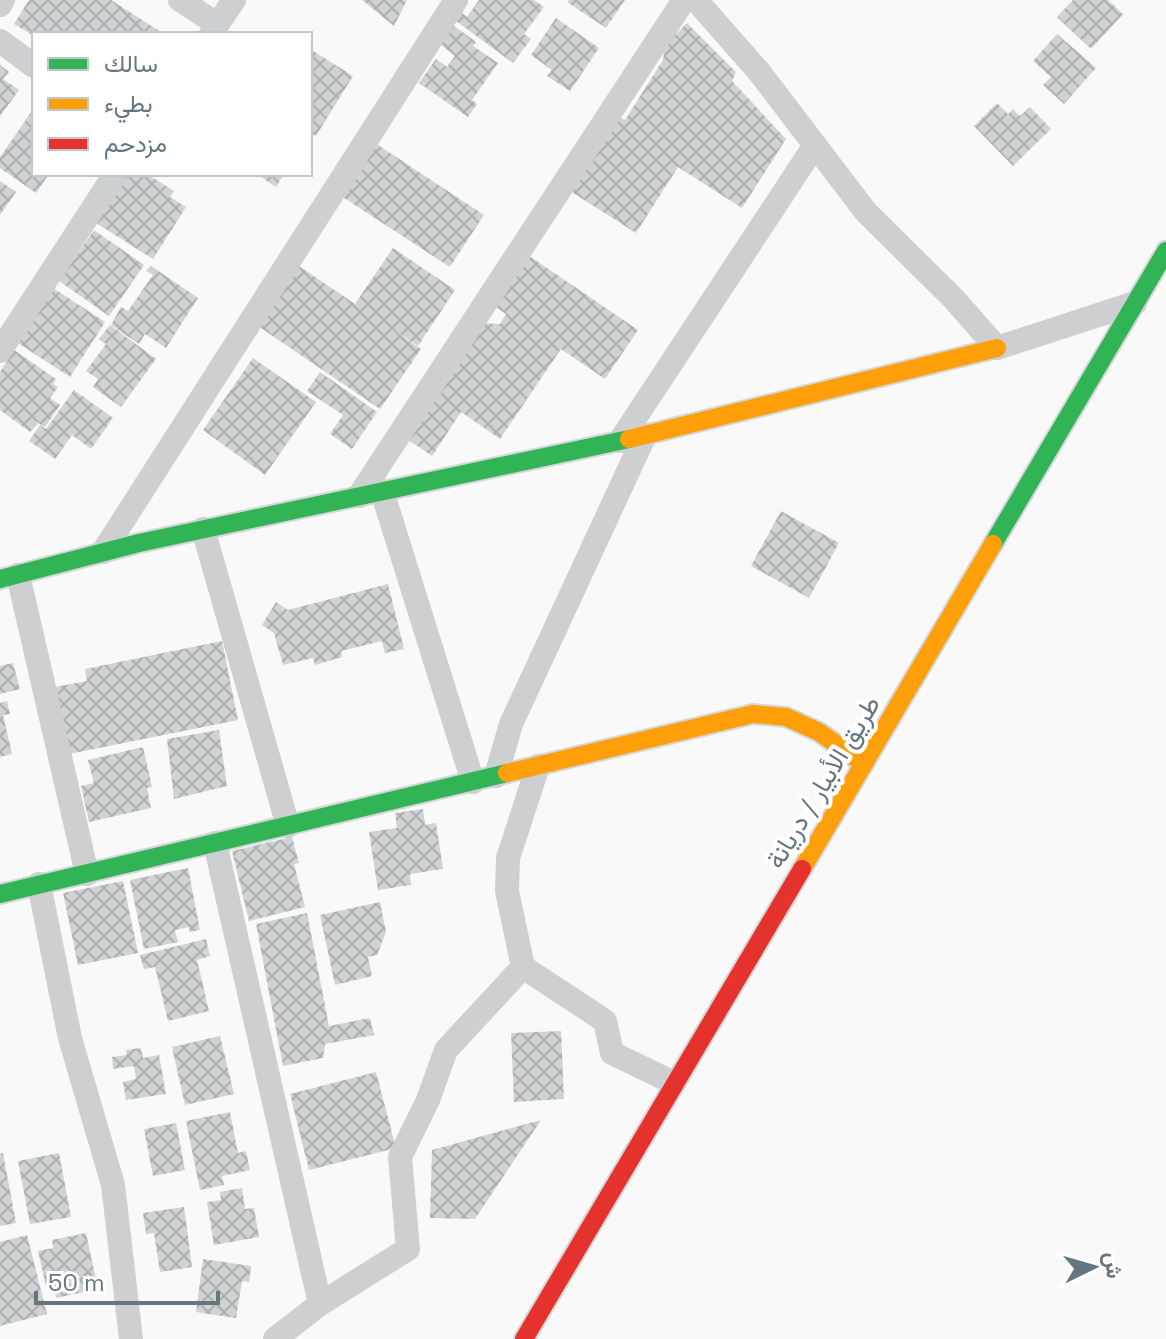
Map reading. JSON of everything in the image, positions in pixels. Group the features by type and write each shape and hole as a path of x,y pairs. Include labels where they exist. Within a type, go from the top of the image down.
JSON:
{"street":[{"path":"180,0 214,29 234,0"},
{"path":"103,552 456,0"},
{"path":"371,494 684,0"},
{"path":"696,0 760,73 866,212 954,299 997,348"},
{"path":"0,41 32,65"},
{"path":"620,441 815,145"},
{"path":"0,351 114,176"},
{"name":"طريق الأبيار / دريانة","path":"524,1339 1166,251"},
{"path":"87,874 9,577 203,529 645,435 997,348 1135,303"},
{"path":"484,779 645,435"},
{"path":"371,494 484,779"},
{"path":"203,529 288,826"},
{"path":"0,894 753,714 786,717 819,732 864,764"},
{"path":"538,766 508,858 507,891 523,967 605,1021 612,1053 674,1083"},
{"path":"215,843 320,1304"},
{"path":"39,884 70,1038 113,1185 131,1339"},
{"path":"275,1339 320,1304 408,1249 400,1157 428,1100 446,1050 523,967"}],"building":[{"path":"29,0 111,0 161,32 32,32 32,35 14,24"},
{"path":"362,0 407,0 394,26"},
{"path":"479,0 534,0 544,7 524,34 531,39 513,63 456,21 462,13 467,17"},
{"path":"625,0 606,28 567,2"},
{"path":"1073,0 1108,0 1123,14 1091,49 1057,17"},
{"path":"556,18 599,48 570,91 547,76 552,70 531,55"},
{"path":"687,23 736,72 732,81 786,139 742,208 678,167 636,233 567,189 615,114 625,120 663,60 665,45"},
{"path":"453,25 476,42 473,46 498,63 472,100 477,104 468,117 419,83 436,59 447,67 455,56 440,44"},
{"path":"1057,34 1096,68 1064,104 1043,85 1051,77 1033,61"},
{"path":"312,50 353,76 316,136 312,134"},
{"path":"0,65 9,72 3,79 19,90 0,116"},
{"path":"997,103 1008,114 1013,109 1020,116 1030,107 1051,129 1013,166 974,126"},
{"path":"32,111 32,176 48,176 36,193 0,168 0,157"},
{"path":"375,143 484,215 450,267 341,196"},
{"path":"126,176 150,176 174,191 170,197 186,207 153,259 96,223"},
{"path":"260,176 283,176 276,187"},
{"path":"0,181 16,192 0,215"},
{"path":"94,230 144,265 109,316 59,281"},
{"path":"393,248 455,290 418,346 390,328 421,349 380,409 258,326 299,266 355,304"},
{"path":"528,255 638,330 605,379 561,349 500,439 461,412 432,456 404,437 481,323 500,324 506,314 494,306"},
{"path":"151,266 198,298 166,348 145,334 139,344 111,325 121,307 128,311 153,275 146,271"},
{"path":"53,288 105,322 70,377 18,343"},
{"path":"110,325 156,359 121,407 93,387 98,379 86,371 106,344 99,339"},
{"path":"14,350 56,379 53,384 58,387 50,398 60,405 45,427 35,421 38,424 30,432 0,410 0,372"},
{"path":"253,358 316,402 265,475 203,430"},
{"path":"320,372 377,412 352,449 330,434 343,415 307,391"},
{"path":"74,390 113,418 91,449 72,435 55,459 29,441 40,425 46,429"},
{"path":"781,511 839,543 809,598 751,566"},
{"path":"388,584 404,649 385,653 382,641 341,651 342,657 315,665 313,658 283,665 274,633 262,625 276,602 288,610"},
{"path":"222,641 238,720 69,754 55,687 87,681 85,669"},
{"path":"13,663 20,689 0,694 0,666"},
{"path":"7,701 10,714 3,715 12,754 0,757 0,703"},
{"path":"219,730 227,786 174,799 167,739"},
{"path":"143,747 152,787 147,788 151,808 89,822 81,786 94,783 88,760"},
{"path":"423,809 425,825 436,823 443,869 410,874 411,885 378,890 369,832 397,828 395,813"},
{"path":"292,837 299,863 294,864 305,907 249,921 232,851"},
{"path":"188,868 200,930 190,932 189,927 175,930 178,942 144,949 130,880"},
{"path":"123,881 138,953 78,965 63,893"},
{"path":"380,902 386,932 377,955 368,957 372,976 335,985 320,915"},
{"path":"307,913 329,1026 370,1018 374,1035 325,1044 323,1058 283,1066 256,924"},
{"path":"206,939 210,956 197,960 209,1011 168,1021 155,967 144,969 140,955"},
{"path":"561,1031 564,1099 514,1102 511,1033"},
{"path":"220,1036 234,1094 185,1105 172,1047"},
{"path":"141,1048 143,1058 159,1055 166,1094 126,1100 123,1082 136,1079 134,1066 113,1069 112,1057 127,1055 126,1050"},
{"path":"376,1072 396,1148 309,1170 290,1094"},
{"path":"230,1112 238,1153 246,1151 250,1170 222,1176 224,1185 200,1190 186,1121"},
{"path":"541,1120 475,1219 430,1218 432,1150"},
{"path":"176,1123 185,1170 153,1176 144,1129"},
{"path":"3,1153 16,1223 0,1226 0,1154"},
{"path":"59,1153 71,1217 30,1224 18,1161"},
{"path":"242,1188 245,1209 254,1208 259,1237 214,1245 207,1202 221,1200 220,1192"},
{"path":"184,1207 192,1267 160,1272 154,1233 146,1234 143,1213"},
{"path":"86,1233 98,1289 56,1298 53,1285 46,1286 38,1251 53,1248 52,1240"},
{"path":"27,1235 47,1314 0,1326 0,1242"},
{"path":"203,1259 251,1266 249,1282 242,1281 236,1318 196,1312"}],"traffic: fast":[{"path":"993,544 1166,251"},
{"path":"0,579 139,543 629,439"},
{"path":"0,894 507,773"}],"traffic: slow":[{"path":"629,439 997,348"},
{"path":"802,869 993,544"},
{"path":"507,773 753,714 786,717 819,732 864,764"}],"traffic: jam":[{"path":"524,1339 802,869"}]}
